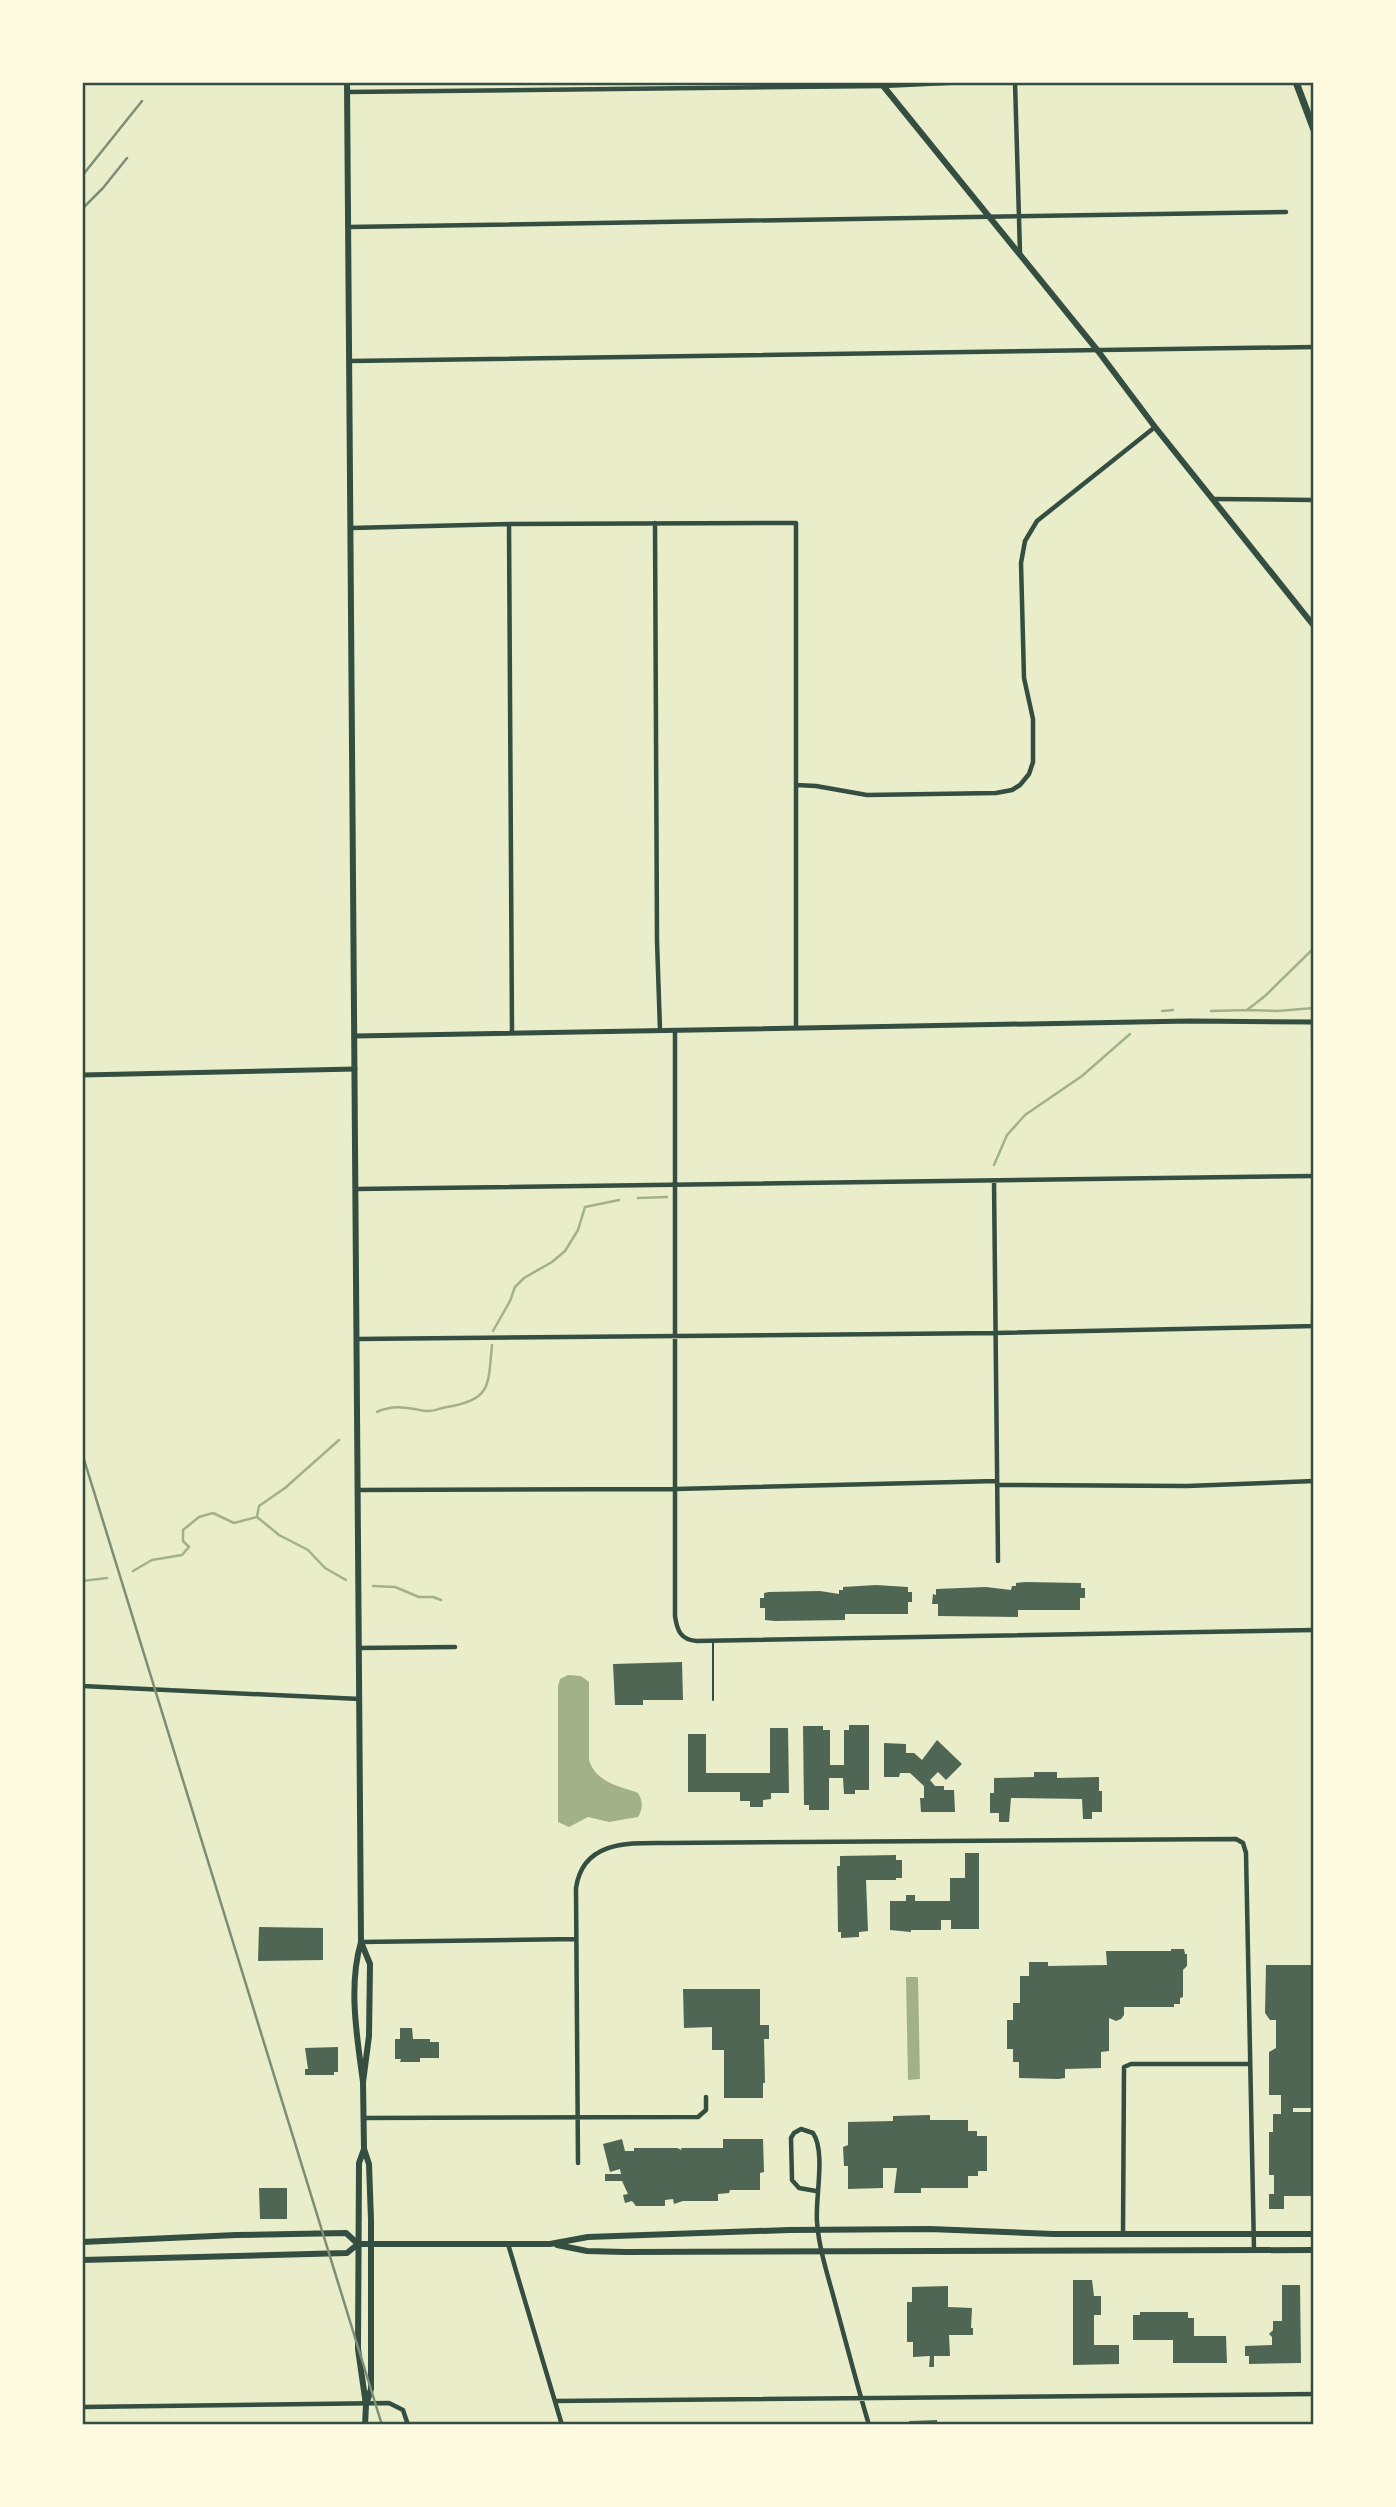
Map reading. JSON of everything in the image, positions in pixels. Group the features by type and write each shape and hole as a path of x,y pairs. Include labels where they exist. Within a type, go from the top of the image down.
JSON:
{"highway":[{"path":"1296,82 1314,130"}],"main road":[{"path":"347,82 360,1699 361,1942 355,1961 355,2008 363,2082 364,2149 369,2164 371,2389 366,2404"},
{"path":"882,84 992,218 1314,626"},
{"path":"361,1942 370,1964 369,2036 363,2082"},
{"path":"364,2149 359,2163 358,2348 366,2404 365,2425"},
{"path":"82,2260 347,2253 358,2244 550,2244 588,2237 818,2230 930,2229 1053,2234 1314,2234"},
{"path":"82,2242 346,2233 358,2244"},
{"path":"550,2244 587,2251 625,2252 1314,2250"}],"street":[{"path":"347,92 968,82"},
{"path":"1015,82 1020,254"},
{"path":"348,227 1286,212"},
{"path":"350,361 1314,347"},
{"path":"796,785 871,795 996,793 1012,790 1026,778 1034,757 1033,719 1024,678 1021,563 1025,541 1037,521 1155,427"},
{"path":"1213,499 1314,500"},
{"path":"655,523 660,1030"},
{"path":"351,528 509,524 796,523 796,1028"},
{"path":"509,524 512,1032"},
{"path":"355,1036 1313,1022 1314,1153"},
{"path":"675,1030 676,1616 681,1635 691,1640 713,1640 1314,1630"},
{"path":"82,1075 355,1069"},
{"path":"356,1189 1314,1176"},
{"path":"994,1181 998,1561"},
{"path":"357,1339 996,1333 1314,1326 1314,1211"},
{"path":"358,1490 676,1489 997,1483 1187,1486 1314,1481"},
{"path":"359,1648 455,1647"},
{"path":"82,1686 360,1699"},
{"path":"578,2162 576,1891 579,1877 594,1856 607,1847 618,1844 1236,1839 1242,1843 1246,1853 1254,2250"},
{"path":"361,1942 576,1939"},
{"path":"1123,2234 1124,2067 1131,2064 1249,2064"},
{"path":"364,2118 698,2117 706,2110 706,2098"},
{"path":"816,2192 797,2186 791,2177 791,2137 801,2129 813,2133 818,2142 818,2230 869,2425"},
{"path":"508,2244 562,2425"},
{"path":"555,2401 1314,2394"},
{"path":"82,2406 396,2404 403,2410 408,2425"}],"lane":[{"path":"713,1640 713,1700"}],"shaded area":[{"path":"568,1675 581,1676 589,1682 589,1760 592,1768 603,1779 638,1793 642,1805 638,1817 609,1822 588,1817 569,1827 558,1822 558,1686 560,1679"},
{"path":"906,1977 918,1977 920,2079 908,2080"}],"building":[{"path":"1016,1583 1081,1583 1081,1588 1085,1588 1085,1598 1080,1598 1080,1610 1018,1610 1018,1617 938,1616 938,1604 932,1604 936,1589 986,1587 1011,1590"},
{"path":"843,1587 908,1587 908,1592 912,1592 912,1602 908,1602 908,1614 845,1614 845,1620 775,1621 765,1620 765,1608 760,1608 760,1598 764,1598 764,1593 769,1592 820,1591 839,1594"},
{"path":"682,1662 683,1700 643,1700 643,1705 615,1705 613,1664"},
{"path":"849,1725 869,1725 869,1790 855,1790 855,1794 844,1794 843,1778 829,1778 829,1810 809,1810 809,1805 804,1805 803,1726 823,1726 823,1730 830,1730 830,1765 844,1765 844,1730 849,1730"},
{"path":"770,1728 788,1728 789,1793 771,1793 771,1799 763,1800 763,1807 750,1807 750,1801 740,1801 740,1792 688,1792 688,1734 706,1734 706,1773 770,1773"},
{"path":"937,1740 962,1764 946,1780 938,1772 930,1780 935,1786 944,1786 944,1790 954,1790 955,1812 921,1812 920,1798 924,1798 924,1786 910,1773 900,1773 899,1777 884,1777 884,1743 906,1744 906,1753 914,1753 922,1760"},
{"path":"1034,1772 1057,1772 1057,1778 1099,1777 1102,1812 1092,1812 1092,1819 1083,1819 1082,1799 1011,1798 1009,1822 999,1822 999,1813 990,1813 990,1793 994,1793 994,1778 1034,1777"},
{"path":"965,1853 979,1853 979,1929 951,1929 951,1920 941,1920 941,1930 890,1930 890,1901 906,1901 906,1895 915,1895 915,1901 950,1901 950,1878 965,1878"},
{"path":"896,1855 896,1860 902,1860 902,1878 866,1880 868,1931 859,1932 859,1937 841,1938 841,1932 838,1932 837,1866 840,1866 840,1856"},
{"path":"259,1927 323,1928 323,1960 258,1961"},
{"path":"1184,1949 1187,1954 1180,2004 1174,2004 1174,2007 1124,2007 1121,2019 1116,2021 1109,2018 1109,2051 1101,2052 1101,2068 1065,2069 1065,2078 1058,2079 1019,2078 1019,2062 1013,2062 1013,2049 1007,2049 1007,2020 1013,2020 1013,2003 1020,2003 1020,1976 1029,1976 1029,1962 1048,1962 1048,1966 1107,1965 1106,1951"},
{"path":"1266,1965 1314,1965 1314,2108 1293,2108 1293,2112 1314,2112 1314,2196 1284,2196 1284,2209 1269,2209 1269,2194 1274,2194 1274,2175 1269,2175 1269,2132 1273,2132 1273,2114 1281,2114 1281,2095 1269,2095 1269,2052 1276,2048 1276,2020 1270,2020 1265,2013"},
{"path":"683,1989 760,1989 760,2025 769,2025 769,2039 764,2039 763,2098 724,2098 724,2050 712,2050 712,2027 684,2028"},
{"path":"400,2028 412,2028 413,2039 439,2042 439,2058 420,2058 420,2062 400,2062 401,2059 395,2059 395,2039 400,2039"},
{"path":"338,2047 338,2072 334,2072 334,2075 305,2075 305,2069 308,2069 305,2048"},
{"path":"930,2115 930,2120 968,2120 968,2131 977,2131 977,2136 987,2136 987,2171 978,2171 978,2176 968,2176 968,2188 921,2188 921,2193 894,2193 897,2168 883,2168 883,2188 848,2189 848,2166 844,2166 843,2147 848,2145 848,2122 893,2121 893,2116"},
{"path":"622,2139 625,2151 634,2151 634,2148 723,2148 723,2139 763,2139 764,2172 760,2173 760,2190 730,2190 729,2193 718,2194 718,2201 683,2201 674,2204 673,2199 665,2200 665,2206 636,2206 632,2201 625,2203 623,2195 628,2194 622,2181 605,2181 605,2174 621,2174 620,2169 610,2172 603,2144"},
{"path":"259,2188 287,2188 287,2219 260,2219"},
{"path":"1073,2280 1092,2280 1094,2296 1101,2296 1101,2315 1094,2315 1094,2345 1119,2345 1119,2364 1073,2365"},
{"path":"1282,2285 1300,2285 1301,2363 1249,2364 1249,2356 1245,2356 1245,2346 1272,2345 1272,2337 1269,2334 1273,2330 1273,2321 1282,2321"},
{"path":"948,2286 948,2307 972,2308 973,2335 949,2335 950,2356 934,2356 934,2367 929,2367 930,2356 913,2357 913,2342 907,2342 907,2302 912,2302 912,2287"},
{"path":"1140,2312 1188,2312 1188,2318 1194,2318 1194,2336 1226,2336 1227,2363 1173,2363 1173,2340 1133,2340 1133,2315 1140,2315"},
{"path":"937,2420 937,2425 909,2425 909,2421"}],"waterway":[{"path":"1211,1011 1247,1010 1314,948"},
{"path":"1247,1010 1314,1008"},
{"path":"1162,1011 1173,1010"},
{"path":"994,1165 1007,1135 1025,1115 1082,1076 1130,1034"},
{"path":"638,1198 667,1197"},
{"path":"493,1331 515,1287 565,1251 578,1230 585,1207 619,1200"},
{"path":"377,1412 395,1407 432,1411 472,1400 480,1395 488,1380 492,1345"},
{"path":"257,1517 259,1506 285,1488 339,1440"},
{"path":"133,1571 152,1560 182,1555 189,1547 183,1541 183,1530 199,1517 213,1513 234,1523 257,1517"},
{"path":"257,1517 279,1535 308,1550 325,1568 346,1580"},
{"path":"82,1581 107,1578"},
{"path":"373,1586 395,1587 419,1597 441,1600"}],"railway":[{"path":"82,176 142,101"},
{"path":"82,209 127,158"},
{"path":"82,1453 382,2425"}]}
